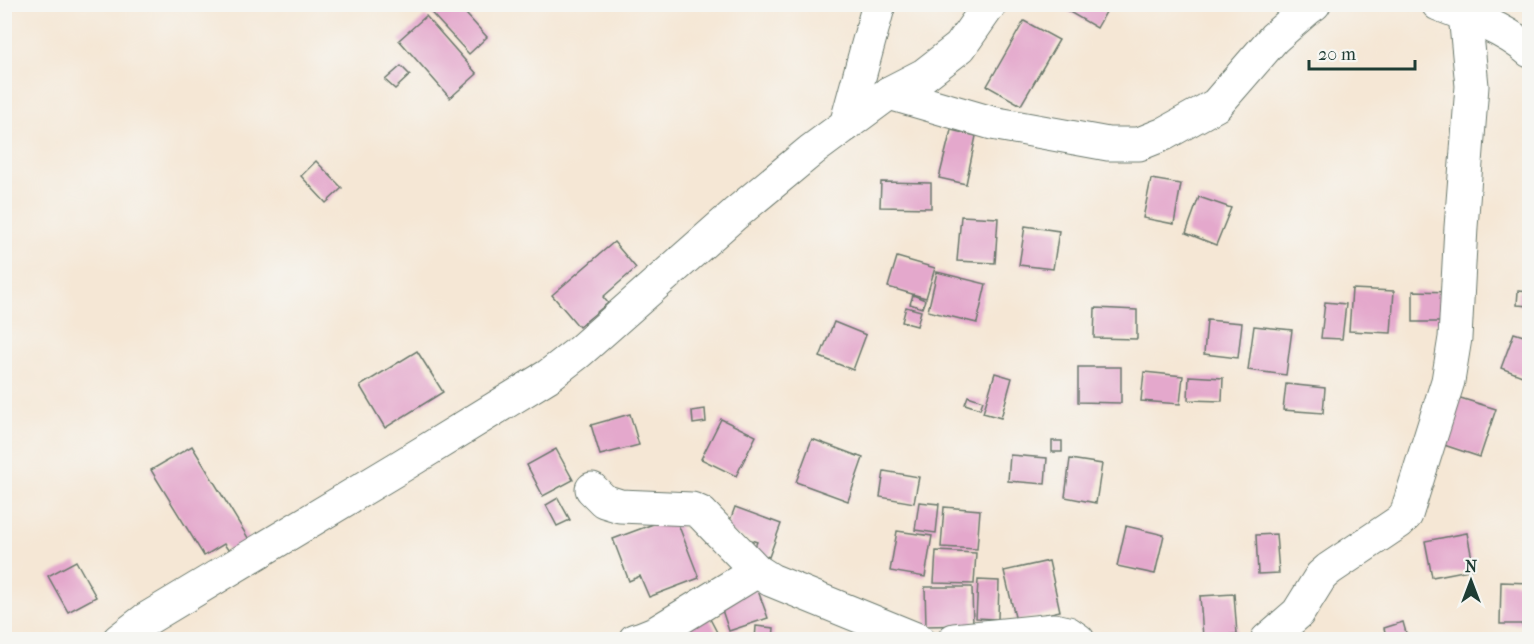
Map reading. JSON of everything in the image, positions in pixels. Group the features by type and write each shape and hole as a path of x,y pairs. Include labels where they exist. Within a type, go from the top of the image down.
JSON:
{"street":[{"path":"846,125 879,4"},
{"path":"119,639 145,620 548,376 579,352 735,214 812,150 889,93 924,75 960,47 990,4"},
{"path":"889,93 992,123 1108,144 1139,144 1164,134 1216,105 1275,38 1314,4"},
{"path":"1455,8 1520,42 1530,51"},
{"path":"1267,639 1298,613 1321,576 1399,522 1406,514 1448,381 1455,338 1472,86 1455,8"},
{"path":"592,489 604,501 620,506 692,509 701,513 757,571 771,580 918,639"},
{"path":"640,639 657,632 757,571"},
{"path":"954,639 1054,630 1068,633 1078,639"}],"building":[{"path":"423,4 457,4 487,37 469,54"},
{"path":"1069,4 1093,4 1106,12 1097,28 1066,10"},
{"path":"426,16 477,74 450,98 399,40"},
{"path":"1024,21 1059,40 1021,105 987,86"},
{"path":"401,66 410,75 395,89 385,80"},
{"path":"951,130 976,136 966,184 939,178"},
{"path":"316,161 342,188 326,203 301,176"},
{"path":"1151,179 1181,184 1174,224 1143,218"},
{"path":"881,182 931,183 931,208 880,207"},
{"path":"1199,197 1231,208 1216,245 1186,233"},
{"path":"961,216 998,218 995,263 957,261"},
{"path":"1025,226 1059,231 1053,269 1019,265"},
{"path":"614,242 636,268 603,297 608,303 579,327 552,295"},
{"path":"897,257 935,268 926,298 888,287"},
{"path":"937,272 986,284 977,323 928,311"},
{"path":"1352,289 1394,291 1391,333 1349,331"},
{"path":"1413,291 1451,292 1450,322 1413,322"},
{"path":"1518,291 1530,292 1530,306 1517,305"},
{"path":"913,295 925,300 922,308 910,304"},
{"path":"1325,302 1346,304 1342,339 1321,338"},
{"path":"906,307 921,311 917,326 902,322"},
{"path":"1095,308 1137,310 1137,339 1094,338"},
{"path":"1207,320 1242,323 1238,358 1204,354"},
{"path":"834,322 866,335 853,370 820,357"},
{"path":"1254,326 1292,330 1286,375 1248,370"},
{"path":"1514,333 1530,338 1530,379 1501,368"},
{"path":"417,351 443,392 385,428 360,386"},
{"path":"1078,367 1121,367 1121,403 1078,402"},
{"path":"1144,372 1183,376 1180,404 1141,401"},
{"path":"995,373 1012,378 1001,418 983,413"},
{"path":"1189,376 1223,378 1222,401 1188,400"},
{"path":"1286,384 1325,388 1323,413 1283,410"},
{"path":"968,396 983,401 980,409 965,404"},
{"path":"1454,396 1496,409 1480,457 1438,443"},
{"path":"705,409 706,422 693,424 692,411"},
{"path":"630,414 639,445 600,455 591,425"},
{"path":"721,419 756,436 736,476 701,459"},
{"path":"812,439 863,458 848,501 796,482"},
{"path":"1052,441 1062,441 1062,452 1052,452"},
{"path":"192,446 250,541 231,554 224,544 204,556 151,470"},
{"path":"556,449 573,480 543,496 527,465"},
{"path":"1010,455 1047,458 1045,484 1008,481"},
{"path":"1070,459 1102,464 1096,503 1065,497"},
{"path":"884,471 919,477 914,503 880,497"},
{"path":"558,498 570,520 557,526 546,505"},
{"path":"919,502 939,504 936,533 915,530"},
{"path":"735,507 781,524 769,557 753,551 757,542 726,531"},
{"path":"944,507 980,510 977,549 941,547"},
{"path":"675,516 699,578 649,597 640,576 629,581 613,539"},
{"path":"1126,526 1164,535 1155,574 1117,566"},
{"path":"897,531 932,536 925,577 890,571"},
{"path":"1467,533 1474,569 1432,577 1425,541"},
{"path":"1276,534 1279,573 1258,574 1256,535"},
{"path":"936,551 976,553 974,584 934,583"},
{"path":"76,561 96,597 68,612 48,576"},
{"path":"1049,561 1060,611 1016,621 1004,571"},
{"path":"978,580 999,581 998,619 976,618"},
{"path":"1501,582 1530,583 1530,624 1500,624"},
{"path":"925,587 972,587 973,625 926,626"},
{"path":"757,588 768,618 729,631 719,601"},
{"path":"1234,594 1237,634 1203,637 1200,596"},
{"path":"708,615 721,640 683,640 678,631"},
{"path":"1403,622 1408,640 1387,640 1384,628"},
{"path":"756,626 774,628 773,640 755,640"}]}
